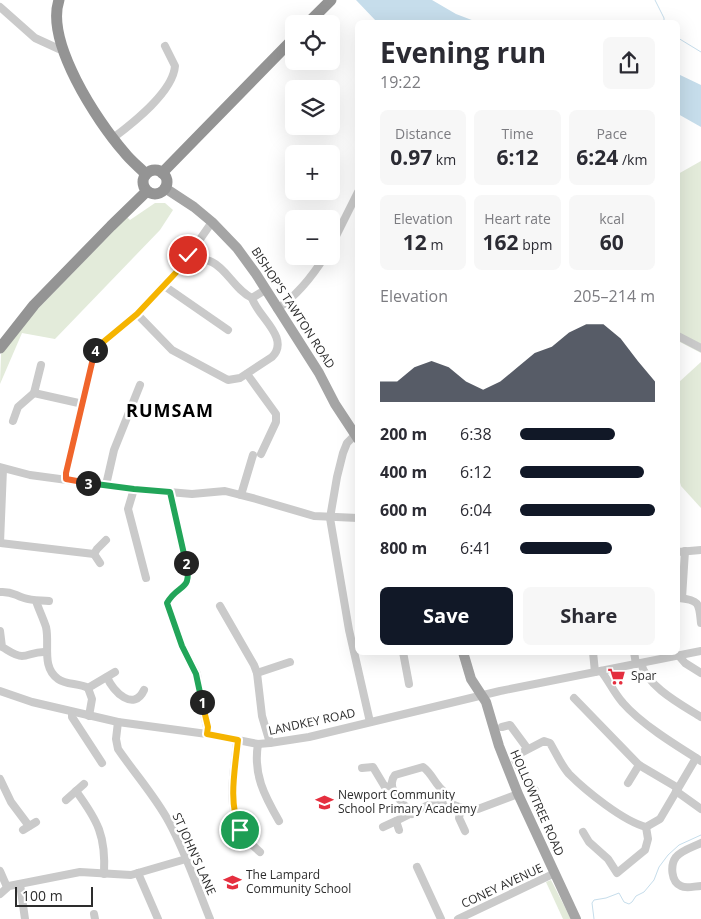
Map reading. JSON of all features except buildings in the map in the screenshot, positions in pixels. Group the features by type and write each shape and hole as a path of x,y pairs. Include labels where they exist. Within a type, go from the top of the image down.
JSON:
{"highway":[{"path":"59,0 56,22 62,48 79,85 112,138 124,153 146,174"},
{"path":"316,15 331,0"},
{"path":"162,173 285,47"},
{"path":"152,170 162,173 166,182 165,188 154,194 147,191 143,180 146,174 152,170"},
{"path":"0,348 34,305 147,191"}],"main road":[{"name":"BISHOP'S TAWTON ROAD","path":"165,188 212,222 237,248 326,385 335,404 355,435"},
{"name":"HOLLOWTREE ROAD","path":"464,655 471,679 486,702 498,746 518,794 576,919"}],"street":[{"path":"0,8 35,38 59,49 62,48"},
{"path":"112,138 150,106 172,80 175,66 165,46"},
{"path":"340,228 355,198"},
{"path":"66,479 94,353 102,343 137,314 185,263 188,255 212,222"},
{"path":"137,314 172,350 228,380 238,379 247,374 274,354 278,343 277,337 254,305 252,298 244,294 224,270 217,265 204,260 194,260 185,263"},
{"path":"277,309 286,304 310,280 319,265"},
{"path":"163,285 228,330"},
{"path":"252,298 265,290"},
{"path":"680,337 701,348"},
{"path":"13,421 18,407 37,393 41,365"},
{"path":"241,495 257,454 276,422 276,414 247,374"},
{"path":"106,485 114,450 140,385"},
{"path":"37,393 83,404"},
{"path":"354,629 330,518 336,477 343,453 347,443 355,438"},
{"path":"100,563 94,554 58,545 0,543 2,468 30,475 134,489 192,494 225,492 299,512 330,518 355,518"},
{"path":"134,489 128,509 146,568 146,578"},
{"path":"170,492 188,581 167,603 182,646 196,674 208,727 207,734"},
{"path":"94,554 97,548 106,540"},
{"path":"701,550 681,551 680,598 697,602 701,624"},
{"path":"0,592 9,592 25,599 49,601"},
{"path":"36,601 48,638 46,652 51,671 57,679 88,688 92,698 89,716"},
{"path":"220,606 249,654 257,673 260,703 270,743"},
{"path":"0,631 1,648 22,656 38,651 46,652"},
{"name":"LANDKEY ROAD","path":"0,691 32,702 118,722 207,734 258,744 323,733 482,695 701,651"},
{"path":"358,655 370,722"},
{"path":"404,655 409,684"},
{"path":"536,790 528,783 515,760 518,754 527,748 544,741 550,743 568,772 602,802 633,823 646,827 660,819 677,790 699,760 629,710 598,671 594,655"},
{"path":"635,655 638,664 656,685 678,703 701,717"},
{"path":"679,656 685,663 701,673"},
{"path":"257,673 290,662"},
{"path":"88,688 115,672"},
{"path":"107,678 117,694 125,698 137,698 141,696 144,690"},
{"path":"137,698 143,707"},
{"path":"574,698 639,765 677,790 701,809"},
{"path":"72,712 72,717 102,763"},
{"name":"ST JOHN'S LANE","path":"118,722 116,740 118,749 158,804 176,836 210,919"},
{"path":"502,727 510,725 527,748"},
{"path":"238,740 232,797 236,819 240,830 260,852"},
{"path":"258,744 255,759 256,770 270,805 279,821"},
{"path":"628,783 639,765"},
{"path":"362,768 373,767 385,787 391,786"},
{"path":"412,814 394,794 391,782 396,775 423,767 430,772 436,784 446,793 446,802"},
{"path":"0,779 12,802 29,826"},
{"path":"66,800 84,784"},
{"path":"76,791 98,825 104,852 104,874"},
{"path":"383,827 432,803 446,802 461,808 478,809 518,794"},
{"path":"461,808 459,818 465,831"},
{"path":"396,822 399,830"},
{"path":"582,830 589,842 608,859 615,874 645,850 648,839 646,827"},
{"path":"701,843 684,851 677,857 672,868 673,876 680,886 701,886"},
{"path":"0,894 7,887 80,872 131,875 186,859"},
{"path":"417,867 441,919"},
{"path":"0,871 7,887"},
{"path":"138,873 158,919"},
{"name":"CONEY AVENUE","path":"458,919 555,873"},
{"path":"18,885 25,919"}],"green space":[{"path":"701,161 701,353 680,342 680,173"},
{"path":"155,203 165,203 173,210 160,230 55,339 22,333 0,384 1,354 27,320 127,217 130,220"},
{"path":"701,362 701,508 681,486 680,482 680,381"},
{"path":"551,880 571,919 563,919 546,882"}],"water":[{"path":"356,0 432,0 456,14 472,20 375,20"},
{"path":"680,75 701,85 701,127 680,115"}],"waterway":[{"path":"655,0 664,20"},
{"path":"680,39 701,52"},
{"path":"594,919 592,903 594,900 619,893 624,902 629,904 636,896 644,892 654,880 659,867 668,855 679,845 701,835"}],"place":[{"name":"Spar","path":"617,676"},
{"name":"Newport Community School Primary Academy","path":"324,802"},
{"name":"The Lampard Community School","path":"232,882"}],"district":[{"name":"RUMSAM","path":"170,411"}],"route":[{"path":"188,255 185,263 137,314 97,347 94,353 66,479 170,492 188,581 185,586 170,598 167,603 168,609 182,646 199,682 200,697 208,727 207,734 238,740 232,797 240,830"}]}
